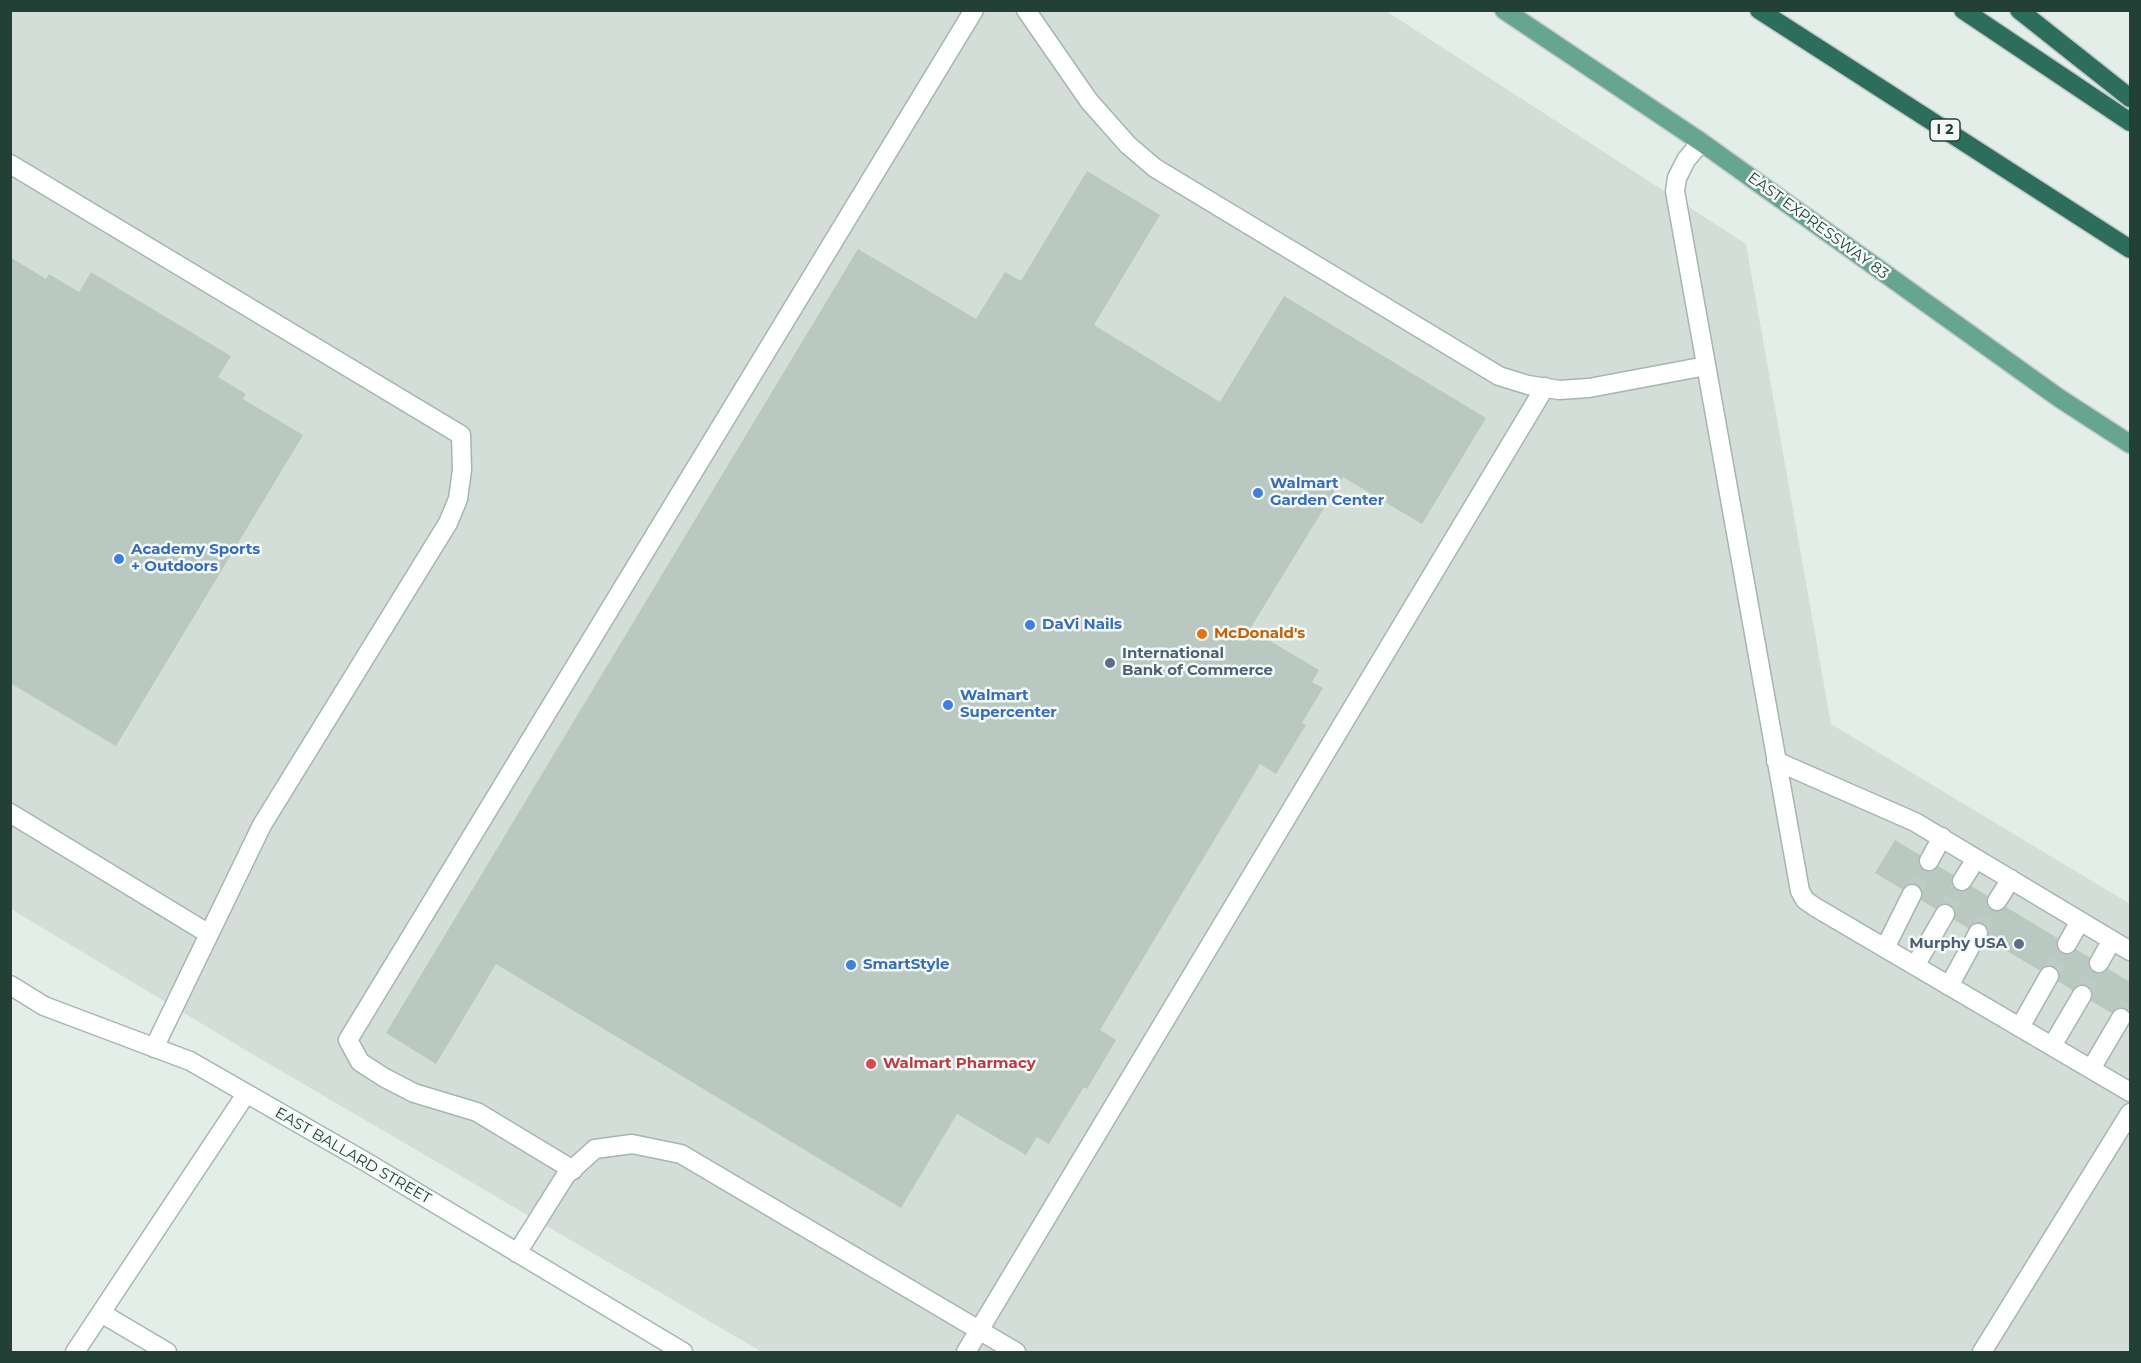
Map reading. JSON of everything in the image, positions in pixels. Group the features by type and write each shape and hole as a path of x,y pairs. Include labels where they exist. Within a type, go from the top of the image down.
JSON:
{"highway":[{"name":"I 2","path":"1759,10 2130,249"},
{"path":"1963,10 2130,122"},
{"path":"2019,10 2130,98"}],"main road":[{"name":"EAST EXPRESSWAY 83","path":"1504,10 1701,142 2059,398 2130,444"}],"street":[{"path":"573,1170 477,1112 414,1093 385,1078 360,1062 348,1040 974,10"},
{"path":"1026,10 1089,101 1128,145 1155,168 1499,376 1528,385 1560,390 1706,366"},
{"path":"1701,142 1686,160 1677,178 1675,191 1800,891 1805,900 1815,907 2130,1092"},
{"path":"10,164 461,435 462,470 458,499 447,524 262,825 154,1048"},
{"path":"966,1353 1545,387"},
{"path":"1776,761 1915,822 2130,951"},
{"path":"10,813 209,934"},
{"path":"1929,861 1942,837"},
{"path":"1962,881 1976,859"},
{"path":"1997,901 2011,879"},
{"path":"1884,948 1912,894"},
{"path":"1915,966 1945,914"},
{"path":"2067,944 2080,921"},
{"path":"1949,986 1978,933"},
{"path":"2099,963 2112,940"},
{"path":"2020,1027 2049,976"},
{"name":"EAST BALLARD STREET","path":"10,986 44,1006 190,1061 366,1162 683,1353"},
{"path":"2052,1046 2082,995"},
{"path":"2091,1069 2121,1018"},
{"path":"75,1353 246,1094"},
{"path":"1982,1353 2130,1113"},
{"path":"517,1252 566,1175 595,1149 632,1144 681,1154 1016,1353"},
{"path":"101,1313 167,1353"}],"shaded area":[{"path":"11,11 1386,11 1746,244 1831,724 2130,904 2130,1352 762,1352 247,1051 11,909"}],"building":[{"name":"Walmart Supercenter","path":"1087,171 1160,215 1094,325 1220,402 1284,296 1486,418 1422,524 1343,477 1250,629 1319,670 1312,682 1323,688 1302,723 1306,725 1276,774 1260,764 1100,1030 1116,1040 1087,1089 1084,1087 1049,1144 1037,1137 1026,1155 957,1114 901,1208 496,964 436,1064 386,1033 858,249 976,319 1005,272 1021,281"},
{"name":"Academy Sports + Outdoors","path":"10,257 46,279 49,274 79,292 91,272 231,356 218,377 246,394 243,399 303,435 116,746 10,683"},
{"path":"1895,840 2130,982 2130,1024 1875,873"}],"tunnel":[{"path":"1912,894 1929,861"},
{"path":"1945,914 1962,881"},
{"path":"1978,933 1997,901"},
{"path":"2049,976 2067,944"},
{"path":"2082,995 2099,963"},
{"path":"2121,1018 2130,1001"}],"place":[{"name":"Walmart Garden Center","path":"1258,493"},
{"name":"Academy Sports + Outdoors","path":"119,559"},
{"name":"DaVi Nails","path":"1030,625"},
{"name":"McDonald's","path":"1202,634"},
{"name":"International Bank of Commerce","path":"1110,663"},
{"name":"Walmart Supercenter","path":"948,705"},
{"name":"Murphy USA","path":"2019,944"},
{"name":"SmartStyle","path":"851,965"},
{"name":"Walmart Pharmacy","path":"871,1064"}]}
